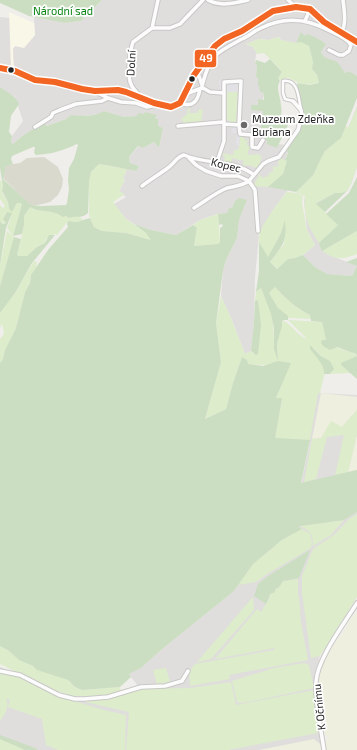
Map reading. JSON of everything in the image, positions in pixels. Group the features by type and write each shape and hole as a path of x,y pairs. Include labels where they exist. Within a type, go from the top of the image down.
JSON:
{"street":[{"path":"158,0 152,28 177,26 203,0"},
{"path":"208,0 214,3 224,4 248,0"},
{"path":"288,0 296,7"},
{"path":"341,34 343,30 344,18 342,0"},
{"path":"180,103 197,70 212,49 221,41 242,31 273,10 296,7 310,9 324,22 345,37 351,46 350,50 343,55 339,55 329,50"},
{"path":"305,21 310,9"},
{"path":"0,68 15,71 35,80 55,82 95,91 118,90 154,103 171,107 180,103 185,105 192,104 198,99 206,73 216,56 227,47 268,24 285,20 305,21 324,27 357,42"},
{"name":"Dolní","path":"138,96 130,82 132,45 134,40 152,28"},
{"path":"197,70 202,88"},
{"path":"217,162 224,141 224,82 241,81 240,134 252,135 252,147 254,148 258,148 263,140"},
{"path":"254,175 268,161 279,157 298,130 302,120 301,110 296,85 291,82 284,81 283,93 285,99 294,101 301,110"},
{"path":"183,95 202,88 210,92 224,93"},
{"path":"95,91 113,100 136,103 147,107 152,106 154,103"},
{"path":"35,127 51,117 53,113 60,110 76,104 102,101 108,98"},
{"path":"178,126 222,122 224,124 239,125"},
{"name":"Kopec","path":"142,186 155,175 170,167 177,158 184,155 206,171 221,176 238,176 249,181 255,190 258,231"},
{"name":"Kopec","path":"189,158 217,162 245,170 254,175 244,185 229,188 220,192 194,208"},
{"name":"K Očnímu","path":"324,750 316,689 317,673 322,659 357,603"},
{"path":"0,671 20,675 53,693 76,699 108,697 136,688 165,686 182,681 188,671"}],"shaded area":[{"path":"102,0 357,0 357,76 349,71 345,73 337,63 322,56 321,52 326,44 300,33 296,43 281,40 279,37 268,40 259,39 246,44 253,47 257,54 255,64 257,65 256,76 258,77 258,85 263,91 263,111 266,123 261,129 266,129 264,140 268,140 277,148 279,144 286,145 288,152 283,174 269,187 288,190 275,207 259,234 251,351 245,354 221,296 223,271 226,260 237,238 239,220 247,200 235,201 232,208 229,208 227,213 217,214 200,220 176,235 151,230 134,224 126,219 114,204 126,197 119,191 125,180 123,179 127,169 135,171 139,166 130,163 129,157 139,146 143,148 154,142 159,148 163,128 157,126 158,119 145,114 124,117 104,111 99,114 83,116 71,115 66,119 47,126 45,122 21,137 13,144 11,142 12,136 23,121 15,97 0,87 0,17 10,18 11,66 13,66 13,49 15,46 24,48 35,35 34,17 64,23 81,21"},
{"path":"9,12 34,23 35,35 24,48 15,46 13,49 14,66 11,66"},
{"path":"16,47 23,51 19,65 14,65 13,49"},
{"path":"242,78 244,80 239,146 236,145 237,133 232,133 231,126 226,128 226,142 221,141 222,95 220,94 219,80","holes":["227,92 238,92 237,122 231,123 225,118 225,102"]},
{"path":"357,106 357,167 351,184 347,191 316,204 326,214 327,254 357,266 352,276 327,274 315,267 303,255 315,245 307,230 304,202 305,196 296,192 341,138 346,126 348,128"},
{"path":"44,157 58,167 63,179 62,187 58,195 50,202 31,206 3,178 6,165 20,163 27,158"},
{"path":"320,393 357,395 357,597 320,656 314,676 316,712 321,747 320,744 307,741 260,750 0,750 0,667 48,692 77,702 80,700 138,688 136,683 128,674 141,668 234,591 253,564 302,529 299,527 301,484 310,441 274,439 282,398"}],"green space":[{"name":"Národní sad","path":"0,0 102,0 81,21 64,23 29,16 0,3"},
{"path":"300,33 305,36 306,34 319,39 326,44 321,52 322,55 337,62 345,73 349,71 357,76 357,98 341,138 325,151 313,175 296,192 268,187 283,174 287,161 285,160 288,153 286,149 300,129 303,119 297,83 309,85 319,83 317,75 312,69 313,62 309,46 301,42 296,43"},
{"path":"279,37 281,40 296,43 301,42 309,46 313,62 312,69 317,75 319,83 304,85 288,78 280,80 277,78 282,73 280,69 264,53 257,54 253,47 246,44 259,39 268,40"},
{"path":"270,59 282,72 278,78 280,81 278,90 281,103 281,119 289,123 277,148 267,144 267,140 264,140 266,129 261,129 261,123 266,123 263,117 263,111 251,110 251,105 258,105 258,99 264,100 263,92 260,92 258,86 258,77 256,77 256,60 265,63"},
{"path":"0,87 13,96 19,104 11,116 9,132 12,136 11,142 13,144 44,122 47,126 66,119 71,115 84,116 104,111 124,117 137,116 138,113 144,114 145,112 157,115 155,118 158,119 158,126 163,128 159,148 154,142 143,148 138,146 129,157 130,163 139,166 136,171 99,164 91,172 89,182 88,213 86,215 69,218 30,207 24,216 22,234 13,236 22,204 17,203 12,212 9,209 8,202 2,191 3,186 0,168","holes":["77,144 74,159 69,168 69,189 66,205 31,205 3,179 6,166 13,164 11,159 12,156 33,147 35,147 34,153 36,155 52,153"]},
{"path":"227,92 238,92 236,123 231,123 226,118"},
{"path":"357,107 357,167 347,191 335,193 316,203 338,225 319,243 307,221 305,196 296,192 313,175 325,151 341,138 346,126 348,128"},
{"path":"188,108 190,108 189,113 198,113 199,109 203,110 201,122 184,123 181,119 188,112"},
{"path":"240,136 247,142 247,145 252,147 248,150 248,155 258,154 262,157 260,161 263,163 257,169 253,166 247,165 242,168 244,161 232,158 231,164 224,162 225,156 221,155 221,153 234,155 233,151 239,149"},
{"path":"280,158 287,161 283,174 268,187 253,186 259,176 257,173 250,185 249,184 256,172 263,178 267,176 269,177 268,174 274,170 272,167 279,166 278,163"},
{"path":"99,164 127,169 123,179 125,180 119,191 125,194 113,202 126,219 146,233 152,240 126,233 102,231 94,227 89,215 89,182 91,172"},
{"path":"357,177 357,231 322,251 319,243 338,225 326,214 349,193"},
{"path":"0,180 3,183 2,193 8,202 9,209 12,211 17,203 22,204 13,236 7,228 11,217 7,212 3,219 6,222 2,224 0,221 0,205 3,208 5,206 0,199"},
{"path":"347,191 325,212 316,204 335,193"},
{"path":"287,192 297,193 303,196 302,203 307,230 315,245 303,255 288,259 277,269 270,262 284,244 285,221 281,233 268,258 259,241 259,236 269,215"},
{"path":"239,198 247,200 239,220 237,238 226,260 223,271 216,323 221,362 205,419 226,409 242,357 247,360 248,364 263,366 278,361 291,363 276,398 282,398 275,438 310,440 301,483 357,470 357,512 344,520 300,526 299,527 302,529 282,540 253,564 234,591 141,668 129,674 131,677 120,687 82,690 75,687 68,680 37,670 33,666 19,660 9,651 0,646 0,363 16,328 25,292 30,283 31,275 48,250 68,227 68,221 77,222 90,218 94,227 102,231 126,233 151,240 146,233 134,224 151,230 176,235 193,225 197,228 194,246 218,244 220,242 220,228 223,226 222,224 219,225 218,214 227,213 229,208 232,208 235,201"},
{"path":"30,207 58,214 63,217 66,216 69,218 79,216 83,220 77,222 68,221 57,235 54,234 46,239 45,243 37,247 27,256 19,256 17,255 24,225 24,216"},
{"path":"7,212 12,213 6,228 0,265 0,221 2,224 6,223 3,219"},
{"path":"218,214 220,242 218,244 194,246 197,228 193,225 200,220"},
{"path":"285,220 285,238 270,262 277,269 288,259 303,255 315,267 327,274 352,276 357,266 357,356 356,354 337,347 330,350 323,346 321,343 322,340 326,340 322,322 311,321 310,315 291,303 275,287 269,293 278,308 288,316 288,320 283,320 282,322 277,344 278,361 274,349 274,328 271,314 261,288 256,292 259,271 259,242 268,257 281,233"},
{"path":"7,231 14,237 0,286 0,265"},
{"path":"357,231 357,254 339,258 322,251"},
{"path":"49,235 55,235 32,263 15,293 0,313 0,286 14,237 21,239 17,255 27,256 37,247 45,243"},
{"path":"357,258 357,266 346,262"},
{"path":"34,261 37,262 36,268 30,278 30,283 25,292 16,328 0,364 0,339 4,334 2,323 0,328 0,313 15,293"},
{"path":"275,287 291,303 310,315 311,319 288,318 278,308 269,293"},
{"path":"261,288 272,315 275,348 278,359 277,344 283,320 307,339 288,320 322,322 326,340 338,348 351,352 357,356 341,365 350,373 330,374 332,373 330,361 321,356 313,347 325,372 320,393 318,393 310,440 275,439 282,399 276,399 290,363 264,365 248,364 242,357 226,409 205,419 221,362 216,323 221,296 245,354 251,351 253,354 260,334 258,300 255,301 256,292"},
{"path":"258,300 261,325 258,354 256,355 251,351 255,301"},
{"path":"310,345 321,356 330,361 334,369 330,374 324,374 323,367 310,349"},
{"path":"357,356 357,379 341,365 341,363"},
{"path":"321,393 357,397 357,410 342,427 321,438 312,439"},
{"path":"357,410 357,434 348,472 335,475 344,435 327,437 316,479 304,482 312,439 321,438 331,421 342,427"},
{"path":"357,434 357,470 348,472"},
{"path":"357,514 357,597 320,656 311,658 302,593 302,576 313,549 334,535 349,519"},
{"path":"344,520 331,535 313,546 311,534 300,526"},
{"path":"302,529 310,534 312,542 311,548 256,582 238,585 253,564 282,540"},
{"path":"310,550 299,578 283,581 279,587 275,589 275,592 270,594 266,604 254,596 258,584 268,576"},
{"path":"298,579 298,597 301,622 308,660 229,675 230,679 190,686 189,672 195,664 274,650 275,648 215,659 257,609 261,612 269,599 270,594 279,587 283,581"},
{"path":"253,597 254,610 211,659 197,662"},
{"path":"357,612 357,750 326,750 326,742 328,737 324,734 320,704 320,671 328,653 347,627 349,621"},
{"path":"0,646 9,651 19,660 33,666 38,670 68,680 75,687 82,690 120,687 121,692 95,697 73,696 48,688 0,664"},
{"path":"304,663 309,665 314,688 248,702 237,702 232,681 274,668"},
{"path":"166,668 170,682 157,685 153,670"},
{"path":"0,672 18,676 48,692 61,697 126,715 125,750 58,750 46,745 42,719 8,707 10,700 6,698 7,707 0,721"},
{"path":"231,682 236,705 314,690 318,733 228,750 126,750 129,712 85,702 85,700 96,699 138,689 191,688"},
{"path":"0,735 38,750 25,750 0,739"},
{"path":"0,739 22,748 25,750 0,750"},
{"path":"314,739 320,744 321,750 260,750"}],"transit line":[{"name":"49","path":"0,68 15,71 35,80 55,82 82,89 95,91 118,90 154,103 171,107 180,103 194,75 215,46 224,39 242,31 273,11 296,7 310,9 324,22 357,42"}],"place":[{"name":"Muzeum Zdeňka Buriana","path":"244,125"}]}
